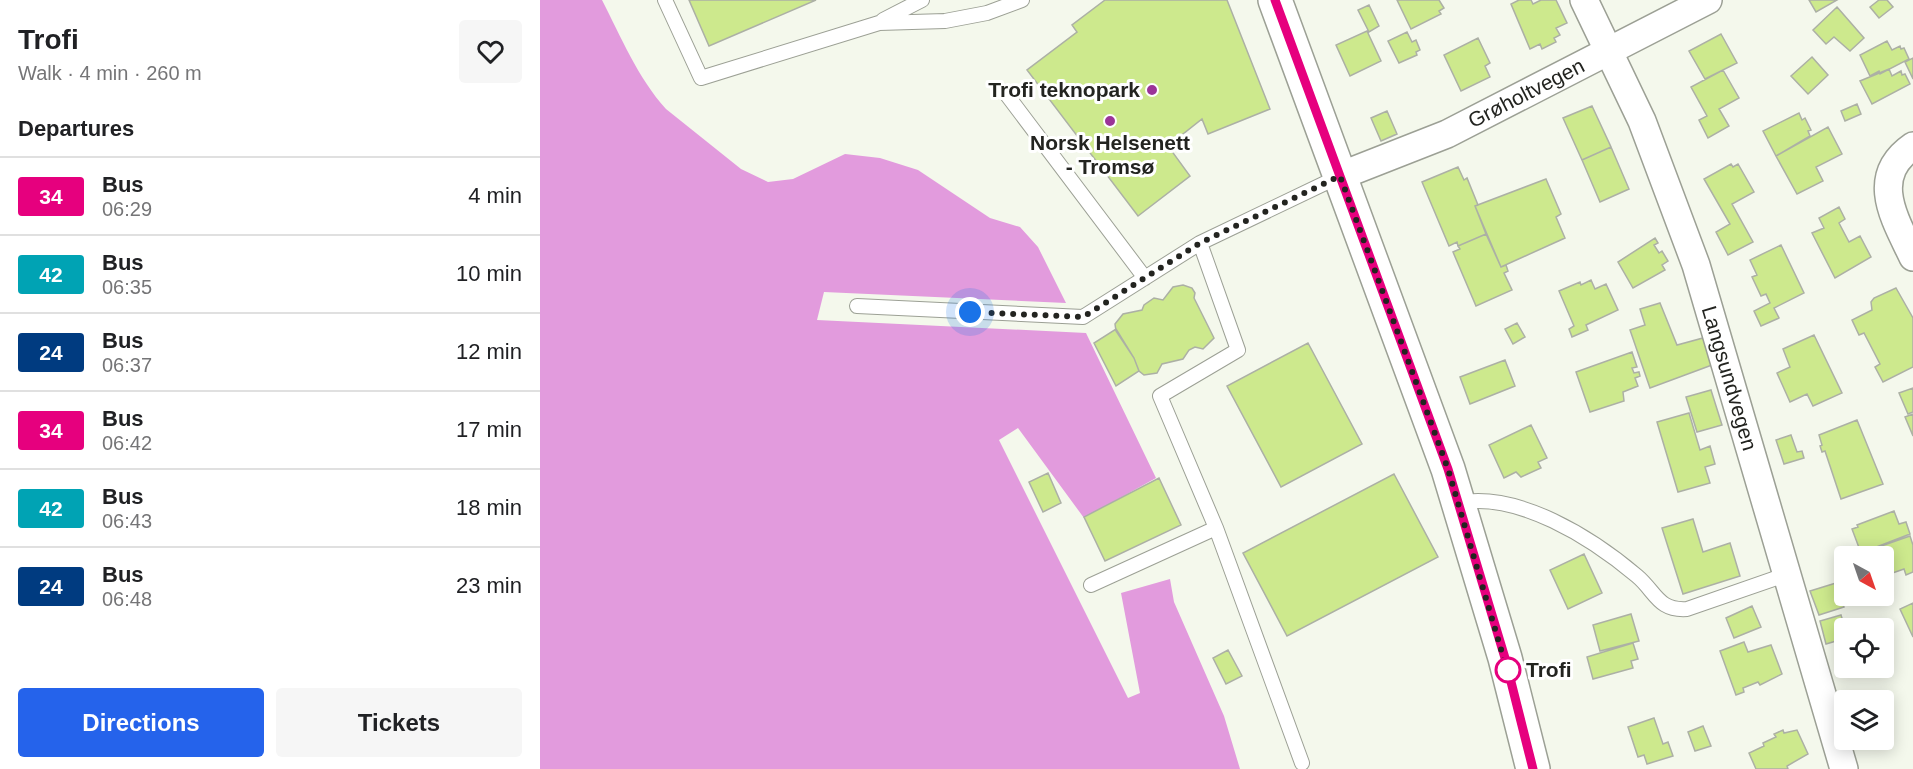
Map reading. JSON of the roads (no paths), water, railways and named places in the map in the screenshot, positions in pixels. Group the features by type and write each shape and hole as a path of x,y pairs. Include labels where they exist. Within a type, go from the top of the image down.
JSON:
{"street":[{"path":"1275,0 1431,419 1505,658 1533,769"},
{"name":"Langsundvegen","path":"1584,0 1642,121 1695,265 1844,769"},
{"name":"Grøholtvegen","path":"1340,176 1447,134 1708,0"},
{"path":"1913,146 1895,163 1887,191 1889,202 1913,256"}],"lane":[{"path":"665,0 701,78 879,23 922,0"},
{"path":"879,23 945,21 987,13 1022,0"},
{"path":"1004,91 1145,278"},
{"path":"857,306 1083,317 1200,243 1340,176"},
{"path":"1200,243 1238,350 1160,396 1216,528 1302,763"},
{"path":"1458,503 1474,500 1505,502 1539,514 1608,555 1637,576 1662,604 1671,609 1688,609 1788,574"},
{"path":"1091,585 1216,528"}],"place":[{"name":"Trofi teknopark","path":"1152,90"},
{"name":"Norsk Helsenett - Tromsø","path":"1110,121"},
{"name":"Trofi","path":"1508,670"}]}
